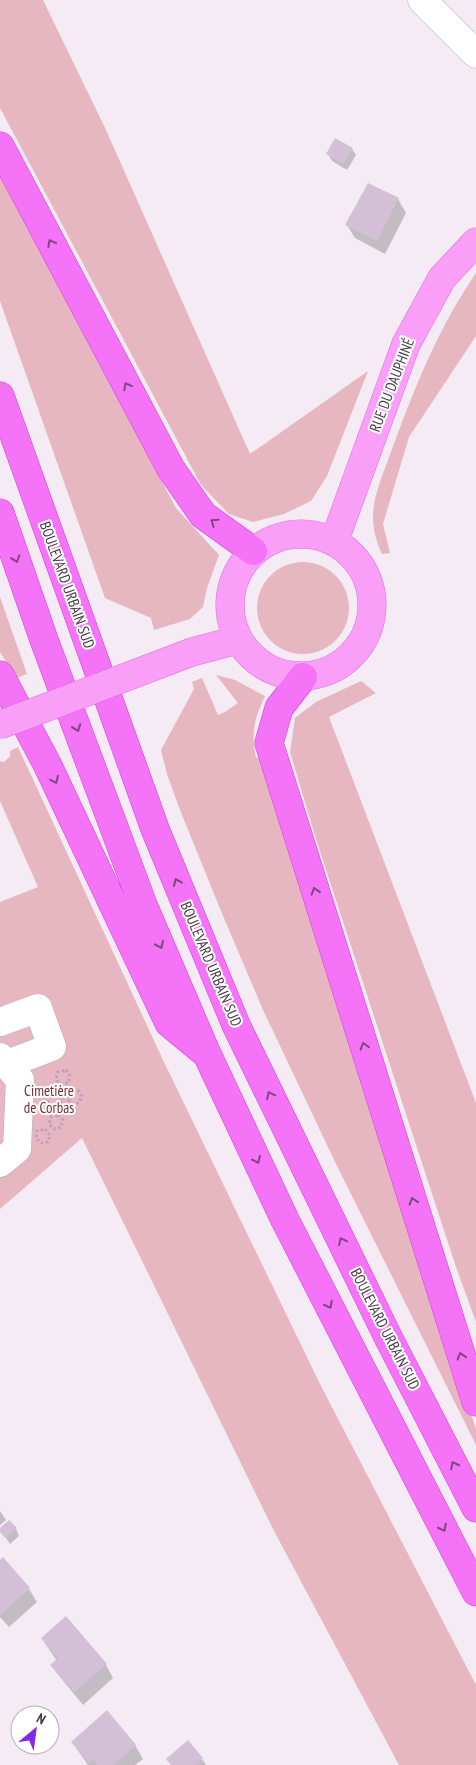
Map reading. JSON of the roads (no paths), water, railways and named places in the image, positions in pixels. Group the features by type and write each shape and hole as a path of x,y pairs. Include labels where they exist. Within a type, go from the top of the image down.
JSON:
{"highway":[{"path":"0,146 171,469 203,515 254,550"},
{"name":"BOULEVARD URBAIN SUD","path":"0,396 155,829 236,1024 388,1337 476,1508"},
{"path":"0,513 44,640 143,905 206,1052 285,1220 476,1592"},
{"path":"0,675 48,766 169,1023 206,1052"},
{"path":"303,677 279,708 269,743 476,1402"}],"main road":[{"name":"RUE DU DAUPHINÉ","path":"334,542 406,344 442,278 476,242"},
{"path":"292,534 314,535 334,542 353,556 366,576 372,598 371,622 362,644 346,661 326,673 303,677 283,675 265,668 250,656 238,640 229,617 230,592 238,570 254,550 272,539 292,534"},
{"path":"0,725 192,652 238,640"}],"street":[{"path":"422,0 476,54"},
{"path":"0,1022 38,1008 52,1047 3,1061 20,1080 17,1148 0,1164"}],"park label":[{"name":"Cimetière de Corbas","path":"49,1100"}]}
